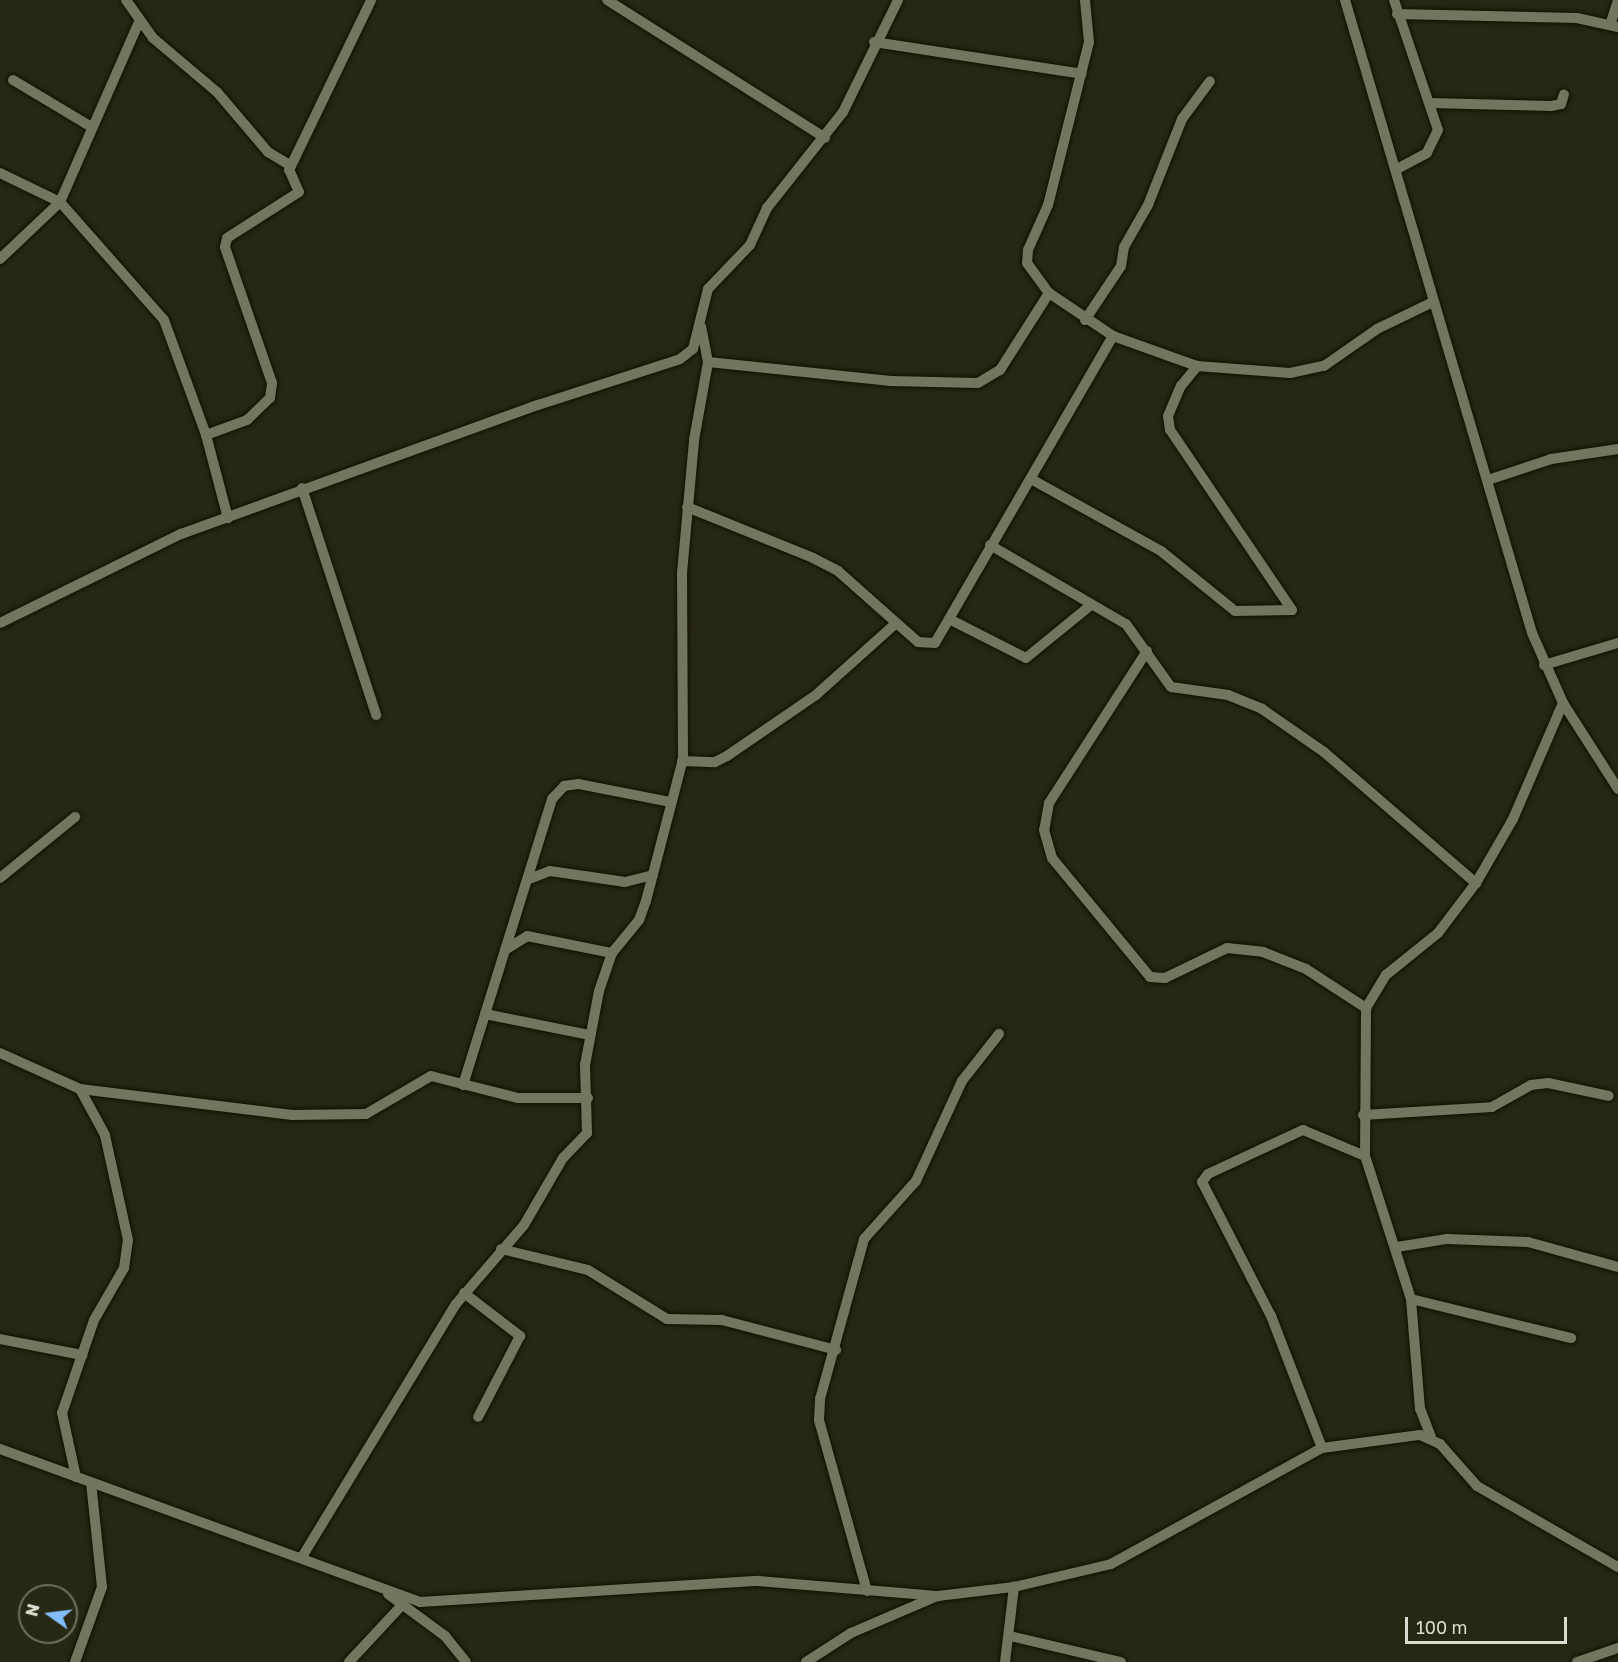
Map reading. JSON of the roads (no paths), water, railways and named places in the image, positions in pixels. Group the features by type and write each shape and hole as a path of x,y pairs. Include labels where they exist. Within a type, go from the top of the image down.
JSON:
{"street":[{"path":"126,0 139,22 217,92 268,152 291,166"},
{"path":"206,435 247,420 270,398 272,383 225,247 227,238 298,194 291,166 370,0"},
{"path":"607,0 825,138"},
{"path":"0,623 99,570 302,488 680,360 693,349 701,327 708,289 750,245 778,193 825,138 898,0"},
{"path":"1085,0 1091,26 1082,74 1048,205 1028,250 1027,262 1049,293 1085,320 1113,336 1197,366 1290,373 1323,366 1377,329 1433,302"},
{"path":"1345,0 1433,302 1544,665 1563,703 1618,789"},
{"path":"1394,0 1438,130 1433,146 1396,169"},
{"path":"1397,14 1566,17 1614,26 1618,0"},
{"path":"3,253 60,202 90,126 139,22"},
{"path":"874,42 1082,74"},
{"path":"13,80 90,126"},
{"path":"1085,320 1121,266 1124,247 1148,205 1182,119 1210,81"},
{"path":"1430,103 1551,106 1561,104 1564,94"},
{"path":"0,173 60,202 164,320 206,435 228,518"},
{"path":"708,362 891,381 978,383 1000,370 1049,293"},
{"path":"302,1557 464,1293 524,1225 563,1158 588,1133 590,1035 612,953 639,920 682,761 682,573 687,507 708,362 701,327"},
{"path":"687,507 838,571 894,625 927,644 935,643 990,544 1113,336"},
{"path":"1030,479 1161,551 1235,611 1292,610 1170,430 1168,416 1181,386 1197,366"},
{"path":"1488,480 1551,459 1618,449"},
{"path":"302,488 376,716"},
{"path":"990,544 1090,605 1126,624 1171,687 1249,702 1324,752 1476,884"},
{"path":"949,619 1026,658 1090,605"},
{"path":"682,761 715,762 727,756 816,695 894,625"},
{"path":"1544,665 1618,644"},
{"path":"1147,651 1049,803 1044,830 1052,858 1150,977 1165,978 1227,948 1263,952 1306,969 1366,1008"},
{"path":"1563,703 1513,819 1476,884 1438,933 1386,975 1366,1008 1363,1115 1365,1156 1397,1247 1411,1299 1420,1409 1431,1437 1477,1486 1618,1567"},
{"path":"463,1085 529,879 552,799 564,786 579,784 671,802"},
{"path":"0,878 75,817"},
{"path":"529,879 550,871 625,882 653,875"},
{"path":"505,950 527,936 612,953"},
{"path":"485,1014 590,1035"},
{"path":"867,1591 819,1420 852,1270 864,1239 916,1181 962,1081 999,1034"},
{"path":"0,1053 80,1089 343,1118 366,1114 431,1076 518,1098 588,1098"},
{"path":"1363,1115 1492,1107 1531,1085 1548,1083 1609,1096"},
{"path":"76,1477 62,1413 82,1355 124,1268 128,1240 105,1135 80,1089"},
{"path":"1322,1448 1271,1316 1202,1182 1208,1174 1303,1130 1365,1156"},
{"path":"1397,1247 1447,1239 1528,1242 1618,1267"},
{"path":"501,1249 588,1270 667,1319 722,1320 836,1350"},
{"path":"464,1293 520,1336 478,1417"},
{"path":"1411,1299 1571,1338"},
{"path":"0,1339 82,1355"},
{"path":"0,1449 302,1557 387,1593 450,1604 758,1581 938,1596 1014,1587 1111,1564 1322,1448 1431,1437"},
{"path":"75,1662 102,1587 92,1483"},
{"path":"1005,1662 1010,1636 1014,1587"},
{"path":"387,1593 400,1606 445,1636 461,1660"},
{"path":"806,1662 851,1633 938,1596"},
{"path":"349,1662 400,1606"},
{"path":"1010,1636 1120,1662"},
{"path":"1577,1662 1618,1648"}]}
